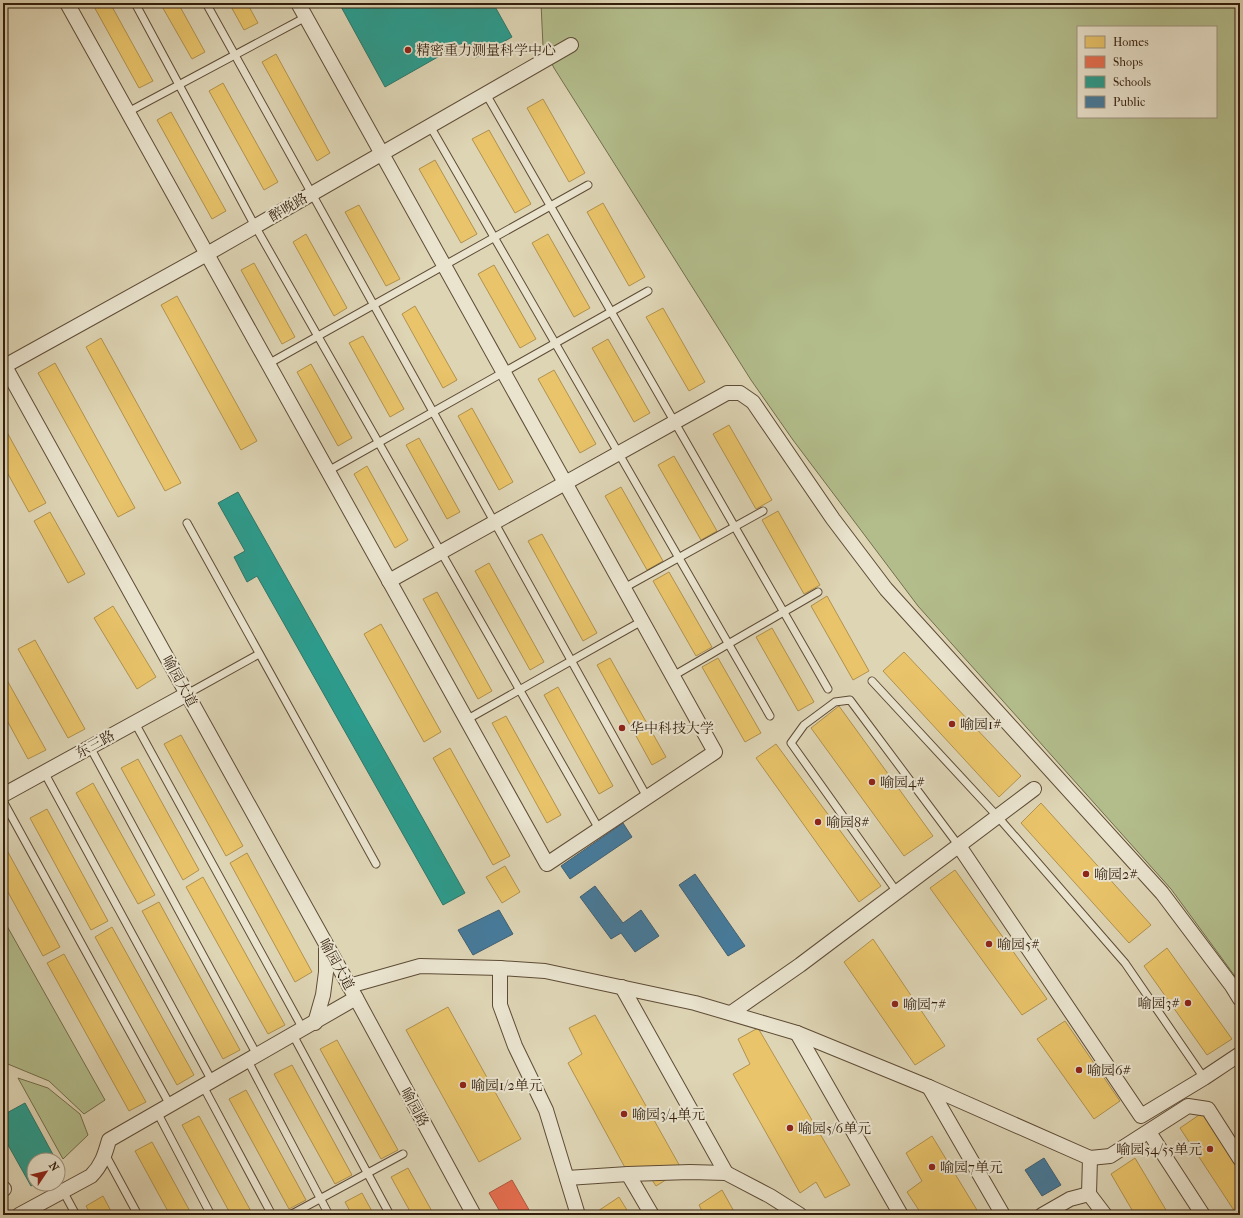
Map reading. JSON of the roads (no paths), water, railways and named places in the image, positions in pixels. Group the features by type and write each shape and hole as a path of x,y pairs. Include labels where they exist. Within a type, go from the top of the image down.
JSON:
{"street":[{"path":"67,3 546,864 715,752 298,3"},
{"name":"醉晚路","path":"4,365 207,254 571,45"},
{"name":"喻园大道","path":"4,365 356,998"},
{"path":"389,581 727,393 740,393 753,402 833,519 886,589 1162,893 1232,986 1240,999"},
{"name":"东三路","path":"3,795 187,694"},
{"path":"730,1014 800,965 1034,789"},
{"path":"959,846 1141,1116 1204,1078 1240,1054"},
{"path":"304,1029 323,995 326,972 326,943"},
{"path":"349,986 420,966 545,971 695,1003 797,1033 929,1087 1090,1158 1110,1156 1188,1106 1208,1109 1240,1159"},
{"path":"500,968 500,1005 515,1046 546,1110 578,1215"},
{"path":"622,987 726,1173"},
{"path":"66,1189 90,1176 98,1169 105,1154 109,1140 356,998"},
{"name":"喻园路","path":"356,998 474,1215"},
{"path":"797,1033 900,1215"},
{"path":"929,1087 1003,1215"},
{"path":"1149,1132 1203,1215"},
{"path":"1090,1158 1088,1194 1105,1215"},
{"path":"567,1178 690,1172 726,1173 770,1196 800,1215"},
{"path":"628,1174 652,1215"},
{"path":"19,1215 61,1192"},
{"path":"1042,1215 1070,1199 1088,1194"}],"lane":[{"path":"135,3 255,226 599,829"},
{"path":"206,3 648,797"},
{"path":"128,112 306,17"},
{"path":"486,94 828,689"},
{"path":"430,126 770,716"},
{"path":"268,364 588,185"},
{"path":"328,471 648,291"},
{"path":"624,588 763,511"},
{"path":"187,523 376,864"},
{"path":"673,676 818,592"},
{"path":"466,720 642,621"},
{"path":"187,694 259,654"},
{"path":"872,681 998,816 1125,963 1204,1078"},
{"path":"897,892 791,744 804,724 835,702 850,700 959,846"},
{"path":"135,722 304,1029 367,1173 390,1215"},
{"path":"90,747 252,1058 329,1215"},
{"path":"44,772 207,1084 272,1215"},
{"path":"3,801 170,1105"},
{"path":"157,1112 211,1215"},
{"path":"105,1154 138,1215"},
{"path":"290,1215 403,1154"},
{"path":"64,1192 76,1215"}],"place":[{"name":"精密重力测量科学中心","path":"408,50"},
{"name":"喻园1#","path":"952,724"},
{"name":"华中科技大学","path":"622,728"},
{"name":"喻园4#","path":"872,782"},
{"name":"喻园8#","path":"818,822"},
{"name":"喻园2#","path":"1086,874"},
{"name":"喻园5#","path":"989,944"},
{"name":"喻园3#","path":"1188,1003"},
{"name":"喻园7#","path":"895,1004"},
{"name":"喻园6#","path":"1079,1070"},
{"name":"喻园1/2单元","path":"463,1085"},
{"name":"喻园3/4单元","path":"624,1114"},
{"name":"喻园5/6单元","path":"790,1128"},
{"name":"喻园54/55单元","path":"1210,1149"},
{"name":"喻园7单元","path":"932,1167"}]}
